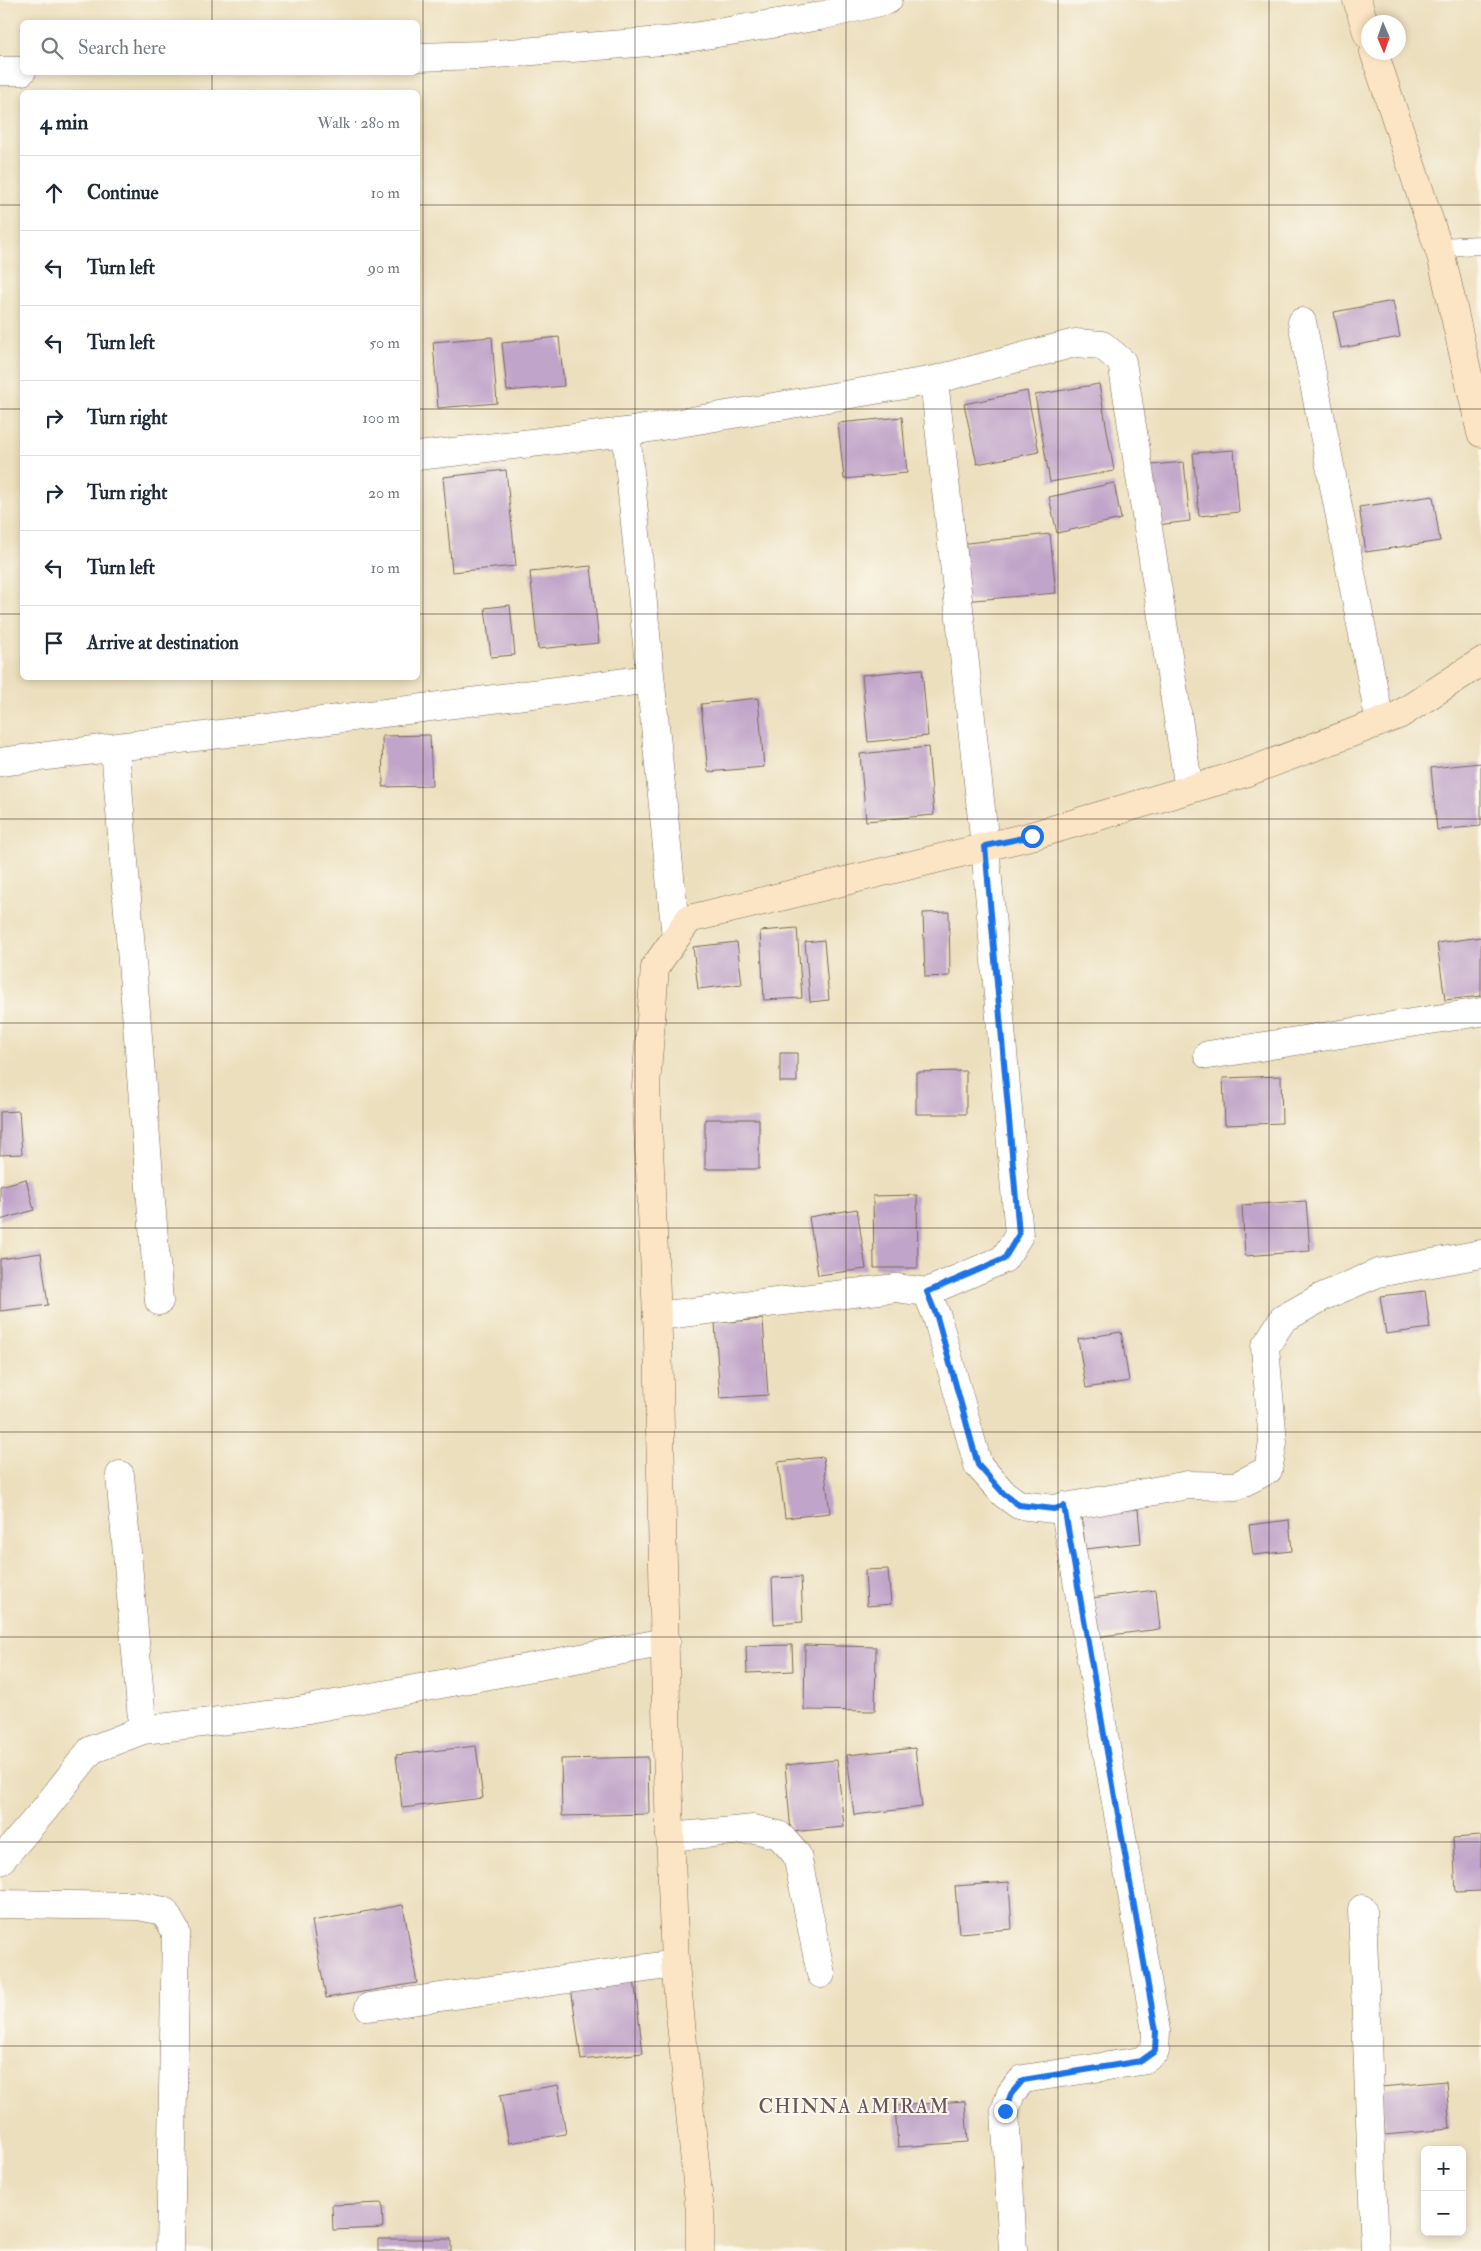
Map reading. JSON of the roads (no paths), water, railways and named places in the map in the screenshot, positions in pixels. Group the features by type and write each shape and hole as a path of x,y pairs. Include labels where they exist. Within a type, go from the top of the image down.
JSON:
{"main road":[{"path":"1357,0 1362,15"},
{"path":"1377,60 1438,247 1481,433"},
{"path":"700,2251 700,2212 675,1964 670,1837 657,1316 646,1086 655,967 689,919 1032,836 1245,773 1399,715 1481,662"}],"street":[{"path":"420,57 675,40 820,16 888,0"},
{"path":"0,71 20,71"},
{"path":"1302,322 1380,722"},
{"path":"420,456 626,432 934,380 1075,343 1102,345 1122,362 1188,789"},
{"path":"657,1316 896,1288 927,1292 1004,1259 1019,1234 985,846 934,380"},
{"path":"626,432 676,937"},
{"path":"0,762 650,679"},
{"path":"115,748 159,1302"},
{"path":"1208,1055 1481,1012"},
{"path":"927,1292 937,1317 978,1465 1004,1494 1019,1505 1054,1509 1188,1485 1236,1486 1268,1470 1273,1443 1265,1347 1283,1319 1322,1297 1378,1273 1481,1254"},
{"path":"120,1475 143,1730"},
{"path":"1013,2251 1005,2111 1011,2094 1023,2080 1141,2061 1155,2051 1156,2031 1064,1506"},
{"path":"0,1861 44,1810 91,1750 143,1730 287,1713 666,1642"},
{"path":"670,1837 754,1829 779,1836 797,1855 821,1974"},
{"path":"0,1904 138,1906 164,1911 176,1932 170,2251"},
{"path":"1362,1909 1376,2251"},
{"path":"369,2008 675,1964"}],"lane":[{"path":"1438,247 1481,246"}],"district":[{"name":"CHINNA AMIRAM","path":"854,2106"}]}
